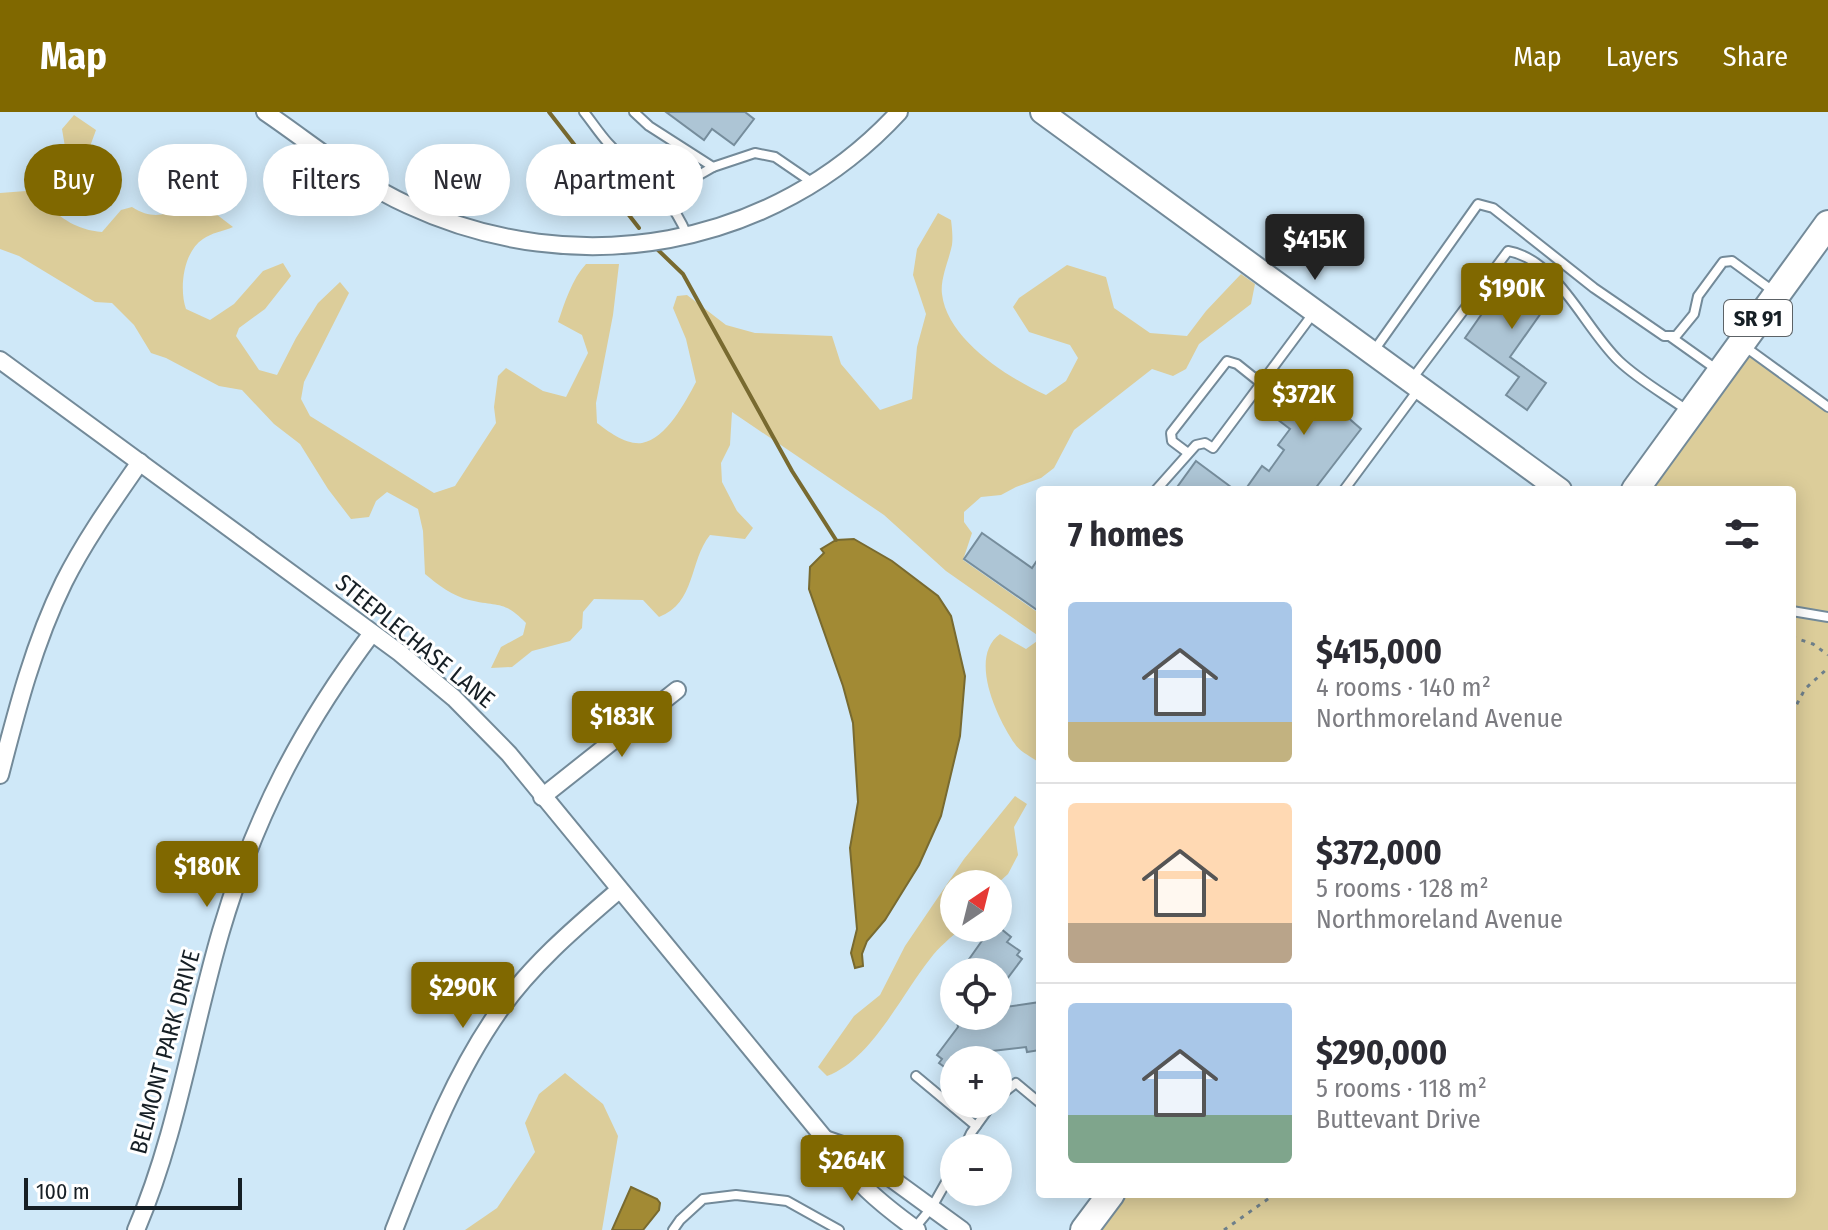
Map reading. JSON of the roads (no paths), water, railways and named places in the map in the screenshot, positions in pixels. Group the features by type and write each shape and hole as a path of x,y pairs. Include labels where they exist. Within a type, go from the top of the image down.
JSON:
{"main road":[{"name":"SR 91","path":"1638,486 1828,224"},
{"path":"1084,1230 1108,1198"}],"street":[{"path":"265,112 377,190 411,207 487,232 547,245 585,247 655,242 687,236 761,212 814,184 869,142 899,112"},
{"path":"1042,112 1555,486"},
{"name":"STEEPLECHASE LANE","path":"0,360 372,633 463,706 509,754 825,1139 848,1172 881,1204 914,1229"},
{"path":"0,775 22,691 44,626 78,557 140,462"},
{"name":"BELMONT PARK DRIVE","path":"136,1230 160,1169 220,934 250,844 289,760 317,709 372,633"},
{"path":"542,797 677,690"},
{"path":"394,1230 458,1077 500,1009 560,941 619,890"},
{"name":"STEEPLECHASE LANE","path":"825,1139 848,1147 962,1230"}],"lane":[{"path":"584,112 609,144"},
{"path":"634,112 649,126 713,167"},
{"path":"703,173 755,153 775,157 814,184"},
{"path":"1373,352 1478,204 1493,208 1594,288 1720,372"},
{"path":"678,216 687,236"},
{"path":"1347,486 1508,251 1522,253 1565,290 1619,361 1690,413"},
{"path":"1671,337 1676,336 1694,314 1698,296 1723,262 1732,261 1776,293"},
{"path":"1159,486 1196,445 1205,443 1213,448 1315,310"},
{"path":"1740,343 1828,407"},
{"path":"1188,453 1172,441 1171,433 1227,361 1237,364 1262,384"},
{"path":"1796,612 1828,617"},
{"path":"916,1076 976,1126"},
{"path":"1012,1086 1016,1083 1036,1100"},
{"path":"972,1134 982,1118"},
{"path":"914,1229 940,1193"},
{"path":"673,1230 703,1199 736,1195 787,1201 839,1230"}],"waterway":[{"path":"549,112 639,228"},
{"path":"657,249 683,274 792,471 836,540"}]}
